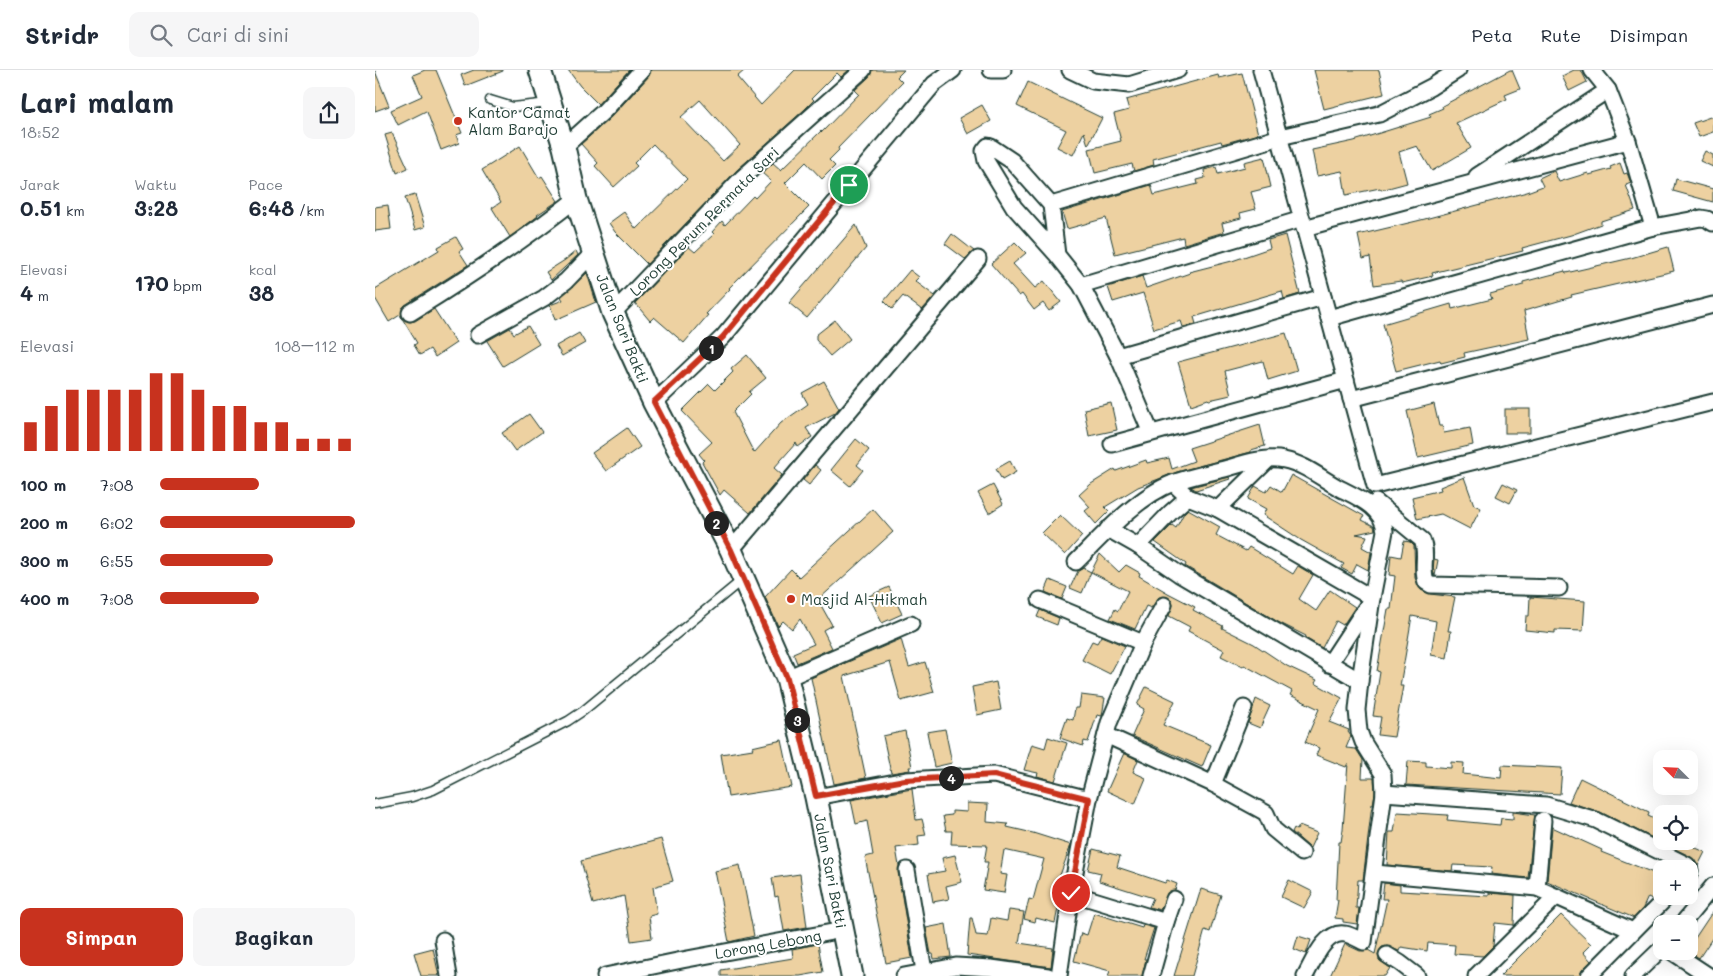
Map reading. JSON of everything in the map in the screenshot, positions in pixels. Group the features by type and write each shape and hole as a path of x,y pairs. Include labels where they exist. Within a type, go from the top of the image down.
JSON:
{"main road":[{"name":"Jalan Sari Bakti","path":"540,70 564,147 576,199 613,313 654,402 731,550 787,678 816,796 852,976"}],"street":[{"path":"564,147 604,111 642,70"},
{"name":"Lorong Perum Permata Sari","path":"613,313 743,177 863,70"},
{"path":"654,402 723,337 934,84 953,70"},
{"path":"991,70 1003,70"},
{"path":"1070,70 1093,81 1129,85 1179,70"},
{"path":"1261,70 1375,486 1713,402"},
{"path":"1051,205 1279,137 1379,114 1431,87 1458,70"},
{"path":"1592,70 1608,90 1628,141 1653,227"},
{"path":"1465,184 1608,90"},
{"path":"1081,286 1303,224 1628,141"},
{"path":"1057,255 1051,205 1012,161 991,147 985,148 986,161 1014,207 1057,255 1081,286 1118,356 1151,434"},
{"path":"409,313 469,277 543,226 576,199"},
{"path":"1329,318 1653,227 1701,218 1713,223"},
{"path":"478,335 544,298 566,281 593,253"},
{"path":"731,550 978,259"},
{"path":"1118,356 1323,296"},
{"path":"1351,399 1713,305"},
{"path":"1112,444 1346,380"},
{"path":"1218,509 1269,459"},
{"path":"1077,562 1108,529 1156,491 1173,483 1269,459 1281,459 1292,462 1358,497 1380,514 1385,522 1357,710 1359,731 1363,742 1383,774 1384,793 1375,873 1364,942 1345,934 1336,934 1329,938 1305,976"},
{"path":"1173,483 1188,497 1218,509 1373,598"},
{"path":"1139,546 1188,497"},
{"path":"1358,497 1375,501 1422,540 1425,547 1424,577 1425,582 1431,585 1559,588"},
{"path":"1108,529 1139,546 1179,574 1360,681"},
{"path":"1329,664 1373,598"},
{"path":"1039,600 1143,643"},
{"path":"1059,976 1071,893 1089,799 1109,723 1143,643 1164,605"},
{"path":"787,678 911,624"},
{"path":"1213,784 1244,708"},
{"path":"1106,735 1213,784 1266,813 1273,829 1302,853"},
{"path":"816,796 905,780 994,775 1089,799"},
{"path":"1384,793 1546,805 1596,820 1677,860"},
{"path":"1537,888 1543,820"},
{"path":"907,870 924,971"},
{"path":"1375,873 1537,888 1633,931"},
{"path":"1689,915 1713,886"},
{"path":"1071,893 1165,922"},
{"path":"1476,976 1556,897"},
{"path":"1151,976 1165,922 1174,899"},
{"path":"1589,976 1659,905"},
{"name":"Lorong Lebong","path":"605,976 843,930"},
{"path":"443,940 449,976"},
{"path":"1387,956 1397,970 1417,976"},
{"path":"1633,976 1653,956"},
{"path":"1685,960 1709,976"},
{"path":"904,976 955,966 991,972 1048,976"}],"lane":[{"path":"490,100 513,107 550,103"},
{"path":"375,804 412,797 433,790 568,721 597,700 743,580"}],"building":[{"path":"425,70 436,70 462,133 456,135 459,143 441,150 426,111 398,125 391,110 422,96 413,75"},
{"path":"474,70 503,71 465,86 461,75"},
{"path":"568,70 629,70 598,104 580,86"},
{"path":"651,70 745,70 737,77 761,105 795,70 849,70 841,77 837,73 812,98 814,100 737,170 647,264 615,232 609,223 624,212 636,229 687,179 653,144 634,163 637,166 614,187 595,166 598,163 581,144 611,117 649,76","holes":["700,100 740,145 723,161 681,117"]},
{"path":"872,70 904,70 897,77 902,82 838,148 839,150 829,160 835,166 822,179 806,162 785,183 809,207 729,288 684,343 654,317 650,321 635,303 689,247 695,252 714,234 712,232 722,221 725,225 753,196 755,198 771,181 762,173 773,163 781,170 822,132 859,94 855,90 869,77"},
{"path":"1314,70 1379,70 1384,94 1324,109"},
{"path":"1512,70 1520,89 1505,95 1507,99 1456,123 1471,148 1432,171 1417,146 1399,152 1407,183 1381,190 1380,188 1346,195 1342,171 1317,176 1312,150 1354,141 1431,117 1429,114 1443,108 1442,106"},
{"path":"1574,70 1581,70 1587,82 1569,91 1562,76"},
{"path":"375,71 389,106 375,111"},
{"path":"1242,73 1258,134 1222,144 1221,141 1153,159 1154,165 1134,171 1132,164 1095,173 1089,149 1121,141 1114,114 1129,110 1126,100 1218,75 1219,78"},
{"path":"1028,82 1102,118 1088,145 1084,132 1073,155 1057,147 1066,130 1017,106"},
{"path":"982,105 991,121 968,134 959,118"},
{"path":"1713,116 1713,132 1699,137 1693,123"},
{"path":"392,133 408,168 397,173 385,135"},
{"path":"520,146 539,178 542,176 558,201 510,237 492,208 501,202 482,170"},
{"path":"1705,151 1713,155 1713,167 1700,161"},
{"path":"1264,157 1271,187 1251,192 1256,209 1240,213 1241,218 1222,223 1224,232 1184,244 1183,237 1115,254 1106,218 1067,229 1062,212 1151,185 1154,195 1198,184 1197,180 1205,178 1204,170 1216,167 1218,174 1245,167 1244,162"},
{"path":"1620,163 1624,174 1627,173 1631,183 1626,185 1635,210 1601,221 1601,224 1571,235 1522,248 1523,251 1432,273 1433,276 1402,283 1401,281 1374,285 1370,257 1363,259 1358,235 1527,192 1543,186 1539,178 1554,171 1559,182 1588,173 1589,175 1611,169 1610,167"},
{"path":"1676,179 1713,189 1713,202 1673,191"},
{"path":"415,195 425,227 415,230 405,198"},
{"path":"388,205 391,229 375,231 375,207"},
{"path":"856,225 866,248 807,318 789,303"},
{"path":"952,234 974,251 965,259 945,244"},
{"path":"1285,235 1300,294 1284,299 1282,291 1194,317 1196,324 1183,327 1181,321 1154,329 1143,293 1113,302 1108,287 1142,276 1146,288 1189,272 1232,261 1270,248 1268,240"},
{"path":"456,237 463,249 459,251 468,265 405,305 402,309 402,318 410,322 415,321 434,309 456,343 435,357 430,349 420,355 414,345 417,343 400,315 389,322 375,298 375,289 439,250 438,247"},
{"path":"1015,242 1026,253 1013,264 1035,288 1044,281 1061,302 1049,311 1043,303 1034,310 1022,294 1019,296 991,264"},
{"path":"1668,247 1674,271 1571,295 1572,297 1524,311 1529,339 1464,353 1465,357 1441,363 1440,360 1396,371 1383,324 1451,304 1452,309 1492,299 1490,294 1523,285 1523,282 1565,271 1566,273 1631,258"},
{"path":"576,251 578,255 551,280 546,272"},
{"path":"910,270 919,277 915,281 935,296 922,310 903,296 892,309 884,301"},
{"path":"587,273 596,302 555,320 550,305 563,300 561,297"},
{"path":"835,320 850,339 830,356 816,340 816,335"},
{"path":"528,326 539,344 503,366 487,341 510,328 514,334"},
{"path":"579,333 585,343 562,356 556,346"},
{"path":"1286,333 1297,371 1268,380 1263,361 1225,371 1231,395 1208,399 1191,405 1178,362"},
{"path":"747,355 766,378 749,392 751,394 733,412 754,453 781,423 808,404 802,393 824,381 839,408 835,413 806,428 812,437 798,447 796,443 774,468 782,475 750,513 724,490 720,495 702,462 704,460 699,454 712,442 682,411 709,384 715,390 733,372 731,369"},
{"path":"1111,403 1117,430 1089,436 1084,409"},
{"path":"1434,404 1439,426 1442,426 1444,433 1470,428 1473,445 1418,458 1407,411"},
{"path":"1505,409 1530,409 1530,433 1505,433"},
{"path":"529,414 542,432 515,451 502,433"},
{"path":"1260,425 1265,446 1251,450 1251,452 1177,472 1138,487 1105,507 1109,511 1096,524 1085,511 1090,507 1079,495 1091,484 1115,469 1116,471 1146,460 1147,463 1169,458 1172,469 1194,461 1189,448"},
{"path":"627,428 640,447 606,471 592,453"},
{"path":"856,439 869,450 857,465 863,470 850,486 831,470"},
{"path":"1010,461 1016,472 1002,480 996,469"},
{"path":"815,465 821,470 809,485 803,480"},
{"path":"1291,475 1364,516 1362,520 1374,526 1375,530 1356,534 1367,536 1362,547 1371,552 1368,570 1357,564 1352,574 1341,568 1344,564 1301,540 1263,515 1266,509 1248,499 1255,486 1266,492 1271,485 1282,492"},
{"path":"1229,477 1230,479 1196,490 1191,487"},
{"path":"1464,477 1474,505 1481,508 1470,529 1441,514 1417,519 1412,497 1441,490 1440,487"},
{"path":"1503,483 1517,490 1510,503 1496,496"},
{"path":"993,485 1003,504 989,513 978,493"},
{"path":"873,509 893,532 818,600 832,625 823,630 832,648 797,663 793,653 814,644 800,619 792,629 783,621 778,626 765,597 791,569 799,577"},
{"path":"1188,509 1220,527 1216,535 1246,551 1249,547 1293,574 1298,566 1313,575 1299,599 1316,611 1330,590 1355,607 1343,625 1336,621 1322,648 1305,638 1306,636 1278,622 1185,566 1186,564 1155,542 1172,525 1176,528"},
{"path":"1060,515 1082,536 1065,555 1042,533"},
{"path":"1404,541 1410,542 1414,546 1415,578 1421,590 1430,594 1455,597 1448,631 1451,631 1447,658 1431,655 1436,621 1412,616 1400,686 1403,686 1394,737 1378,735 1381,717 1373,716 1380,672 1377,671 1388,609 1391,609 1395,576 1389,575 1391,555 1401,557"},
{"path":"1100,554 1119,572 1126,565 1140,573 1139,576 1195,607 1193,610 1223,626 1222,628 1254,644 1287,666 1317,680 1315,683 1342,698 1329,722 1349,730 1348,732 1351,736 1346,748 1356,749 1363,760 1362,778 1374,778 1375,793 1363,880 1358,880 1356,908 1359,908 1357,924 1343,922 1343,919 1335,918 1338,900 1336,900 1339,842 1341,842 1343,829 1348,763 1346,767 1316,755 1319,748 1305,742 1319,709 1290,695 1292,691 1244,665 1243,667 1221,656 1224,650 1188,631 1190,627 1169,616 1173,604 1172,600 1168,597 1159,597 1151,608 1146,606 1135,629 1110,619 1115,609 1118,611 1128,591 1091,572"},
{"path":"1434,559 1438,560 1435,576 1433,571"},
{"path":"1083,568 1091,572 1082,593 1070,588 1078,571"},
{"path":"1050,580 1067,587 1062,599 1045,592"},
{"path":"889,587 902,614 882,623 869,596"},
{"path":"1530,597 1585,601 1583,631 1555,630 1555,633 1525,630 1526,616 1529,616"},
{"path":"1040,610 1059,618 1057,625 1037,617"},
{"path":"1101,636 1125,646 1110,674 1082,660 1092,641 1097,643"},
{"path":"901,639 909,667 925,662 934,692 901,701 890,662 844,676 866,778 834,784 811,678"},
{"path":"996,682 1001,710 977,715 972,687"},
{"path":"1146,687 1175,701 1163,725 1211,745 1202,767 1132,736 1144,709 1137,705"},
{"path":"1081,695 1105,698 1102,716 1097,715 1088,742 1084,741 1083,746 1060,738 1067,718 1073,720 1075,708 1079,708"},
{"path":"1256,699 1270,706 1260,728 1248,723"},
{"path":"945,729 952,763 934,767 927,732"},
{"path":"905,731 912,767 909,767 910,770 891,773 883,736"},
{"path":"1048,737 1067,743 1055,781 1037,776 1038,773 1024,770 1032,744 1045,748"},
{"path":"782,740 792,787 728,797 721,754 753,749 752,747"},
{"path":"1124,753 1138,760 1133,772 1146,778 1135,804 1107,791"},
{"path":"1408,761 1426,762 1426,766 1451,768 1451,762 1464,763 1463,774 1501,778 1502,765 1562,768 1560,794 1406,785"},
{"path":"1580,778 1649,812 1648,816 1653,818 1653,838 1600,812 1569,802"},
{"path":"912,789 916,820 922,819 926,835 918,836 919,845 896,848 912,958 886,963 865,857 873,855 867,821 856,824 851,800"},
{"path":"967,803 988,804 987,822 1008,824 1007,827 1071,845 1059,878 1064,879 1055,923 1036,918 1035,922 1024,919 1029,899 1033,900 1044,859 1004,850 1000,874 1007,875 1004,893 983,890 988,862 984,862 987,845 951,844 952,831 946,831 943,816 952,815 952,811 967,812"},
{"path":"1397,812 1448,815 1447,820 1500,825 1501,818 1513,819 1513,812 1535,815 1528,878 1491,874 1492,867 1453,865 1452,871 1387,865 1389,832 1394,832"},
{"path":"1299,826 1317,833 1310,848 1292,832 1294,828 1297,830"},
{"path":"1552,827 1602,850 1601,852 1653,873 1653,898 1648,897 1643,908 1634,918 1547,881"},
{"path":"661,839 673,881 653,887 657,914 649,916 652,938 631,941 624,896 593,904 581,861"},
{"path":"1093,849 1120,856 1117,867 1165,883 1167,880 1177,884 1175,890 1168,892 1160,910 1149,907 1153,898 1099,881 1101,873 1088,870"},
{"path":"1698,849 1705,852 1698,866 1698,860 1693,860 1677,850"},
{"path":"955,855 962,882 946,886 949,899 933,902 928,874 945,871 942,858"},
{"path":"740,865 754,936 729,942 715,871"},
{"path":"800,874 807,927 784,931 778,896 775,897 772,878"},
{"path":"1289,880 1313,892 1304,908 1281,897"},
{"path":"1384,883 1400,885 1400,891 1489,896 1489,893 1515,895 1514,925 1495,923 1493,946 1483,956 1454,954 1455,945 1428,943 1427,951 1401,947 1399,951 1387,946 1382,947 1378,954 1379,960 1390,968 1385,976 1330,976 1345,944 1360,951 1368,950 1375,954 1387,899 1382,899"},
{"path":"1201,889 1221,895 1210,932 1205,930 1192,976 1174,976"},
{"path":"1009,910 1024,912 1019,943 1053,948 1051,967 967,955 970,918 972,918 976,935 988,936 991,918 1007,921"},
{"path":"1713,911 1713,937 1699,958 1698,934"},
{"path":"1094,913 1142,928 1143,925 1154,928 1144,959 1146,959 1142,976 1108,976 1110,971 1074,961 1081,933 1087,935"},
{"path":"1561,915 1591,944 1583,952 1591,961 1582,970 1580,976 1500,976"},
{"path":"946,924 951,957 934,959 933,954 931,954 926,928"},
{"path":"1298,936 1311,940 1306,954 1294,949"},
{"path":"818,944 823,972 800,976 721,976 721,970 793,958 792,949"},
{"path":"433,948 439,976 421,976 414,953"}],"place":[{"name":"Kantor Camat Alam Barajo","path":"458,121"},
{"name":"Masjid Al-Hikmah","path":"791,599"}],"route":[{"path":"849,185 723,337 654,402 731,550 787,678 816,796 905,780 994,775 1089,799 1071,893"}]}
